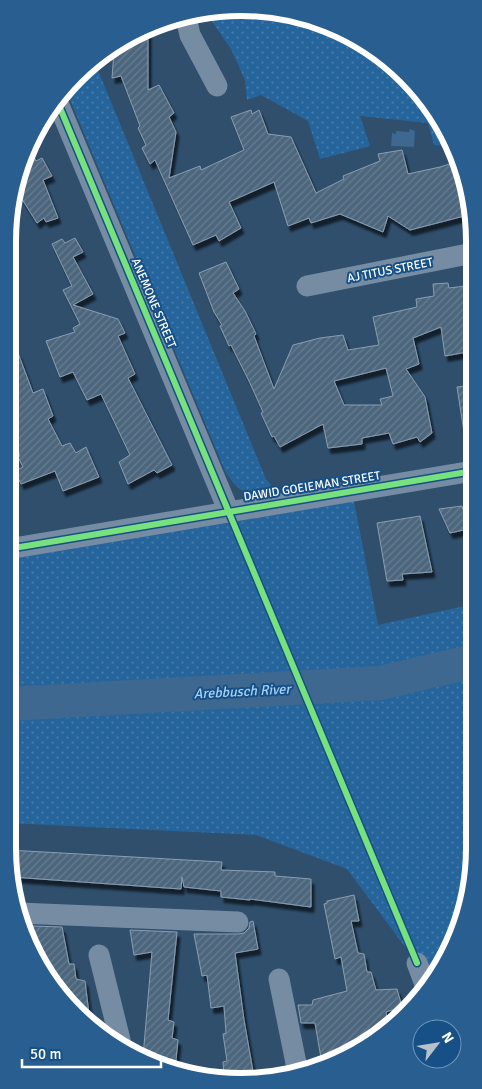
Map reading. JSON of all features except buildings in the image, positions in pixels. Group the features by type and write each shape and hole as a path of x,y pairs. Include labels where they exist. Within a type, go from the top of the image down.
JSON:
{"street":[{"path":"187,23 190,35 217,86"},
{"name":"ANEMONE STREET","path":"60,108 229,512"},
{"name":"AJ TITUS STREET","path":"307,286 466,254"},
{"name":"DAWID GOEIEMAN STREET","path":"16,548 466,472"},
{"path":"26,913 238,922"},
{"path":"99,955 119,1037"},
{"path":"417,963 423,979"},
{"path":"280,979 297,1066"}],"shaded area":[{"path":"241,16 270,18 299,24 327,33 366,54 400,82 428,116 445,146 434,145 428,123 360,116 370,146 320,159 308,121 261,95 247,100 245,80 231,49 210,18"},
{"path":"97,69 266,479 271,485 267,494 247,493 239,488 226,473 69,97"},
{"path":"410,129 415,131 414,147 391,146 392,133 396,134 396,131 409,132"},
{"path":"352,491 378,625 466,606 466,848 464,877 458,906 449,934 436,960 423,979 417,963 347,869 256,835 16,823 16,548"}],"waterway":[{"name":"Arebbusch River","path":"16,704 380,683 466,663"}],"cycle path":[{"path":"60,108 417,963"},
{"path":"16,548 466,472"}]}
